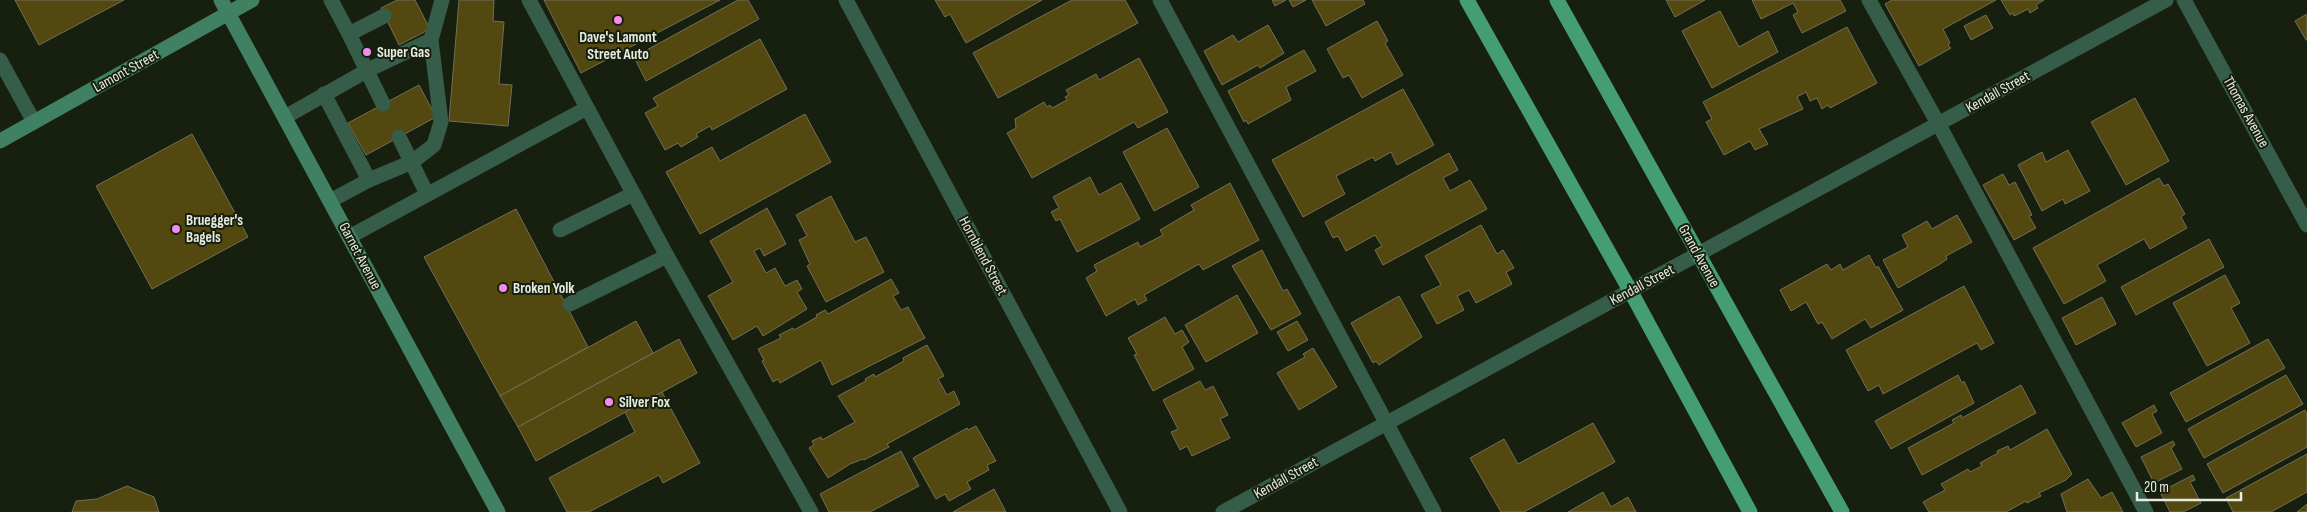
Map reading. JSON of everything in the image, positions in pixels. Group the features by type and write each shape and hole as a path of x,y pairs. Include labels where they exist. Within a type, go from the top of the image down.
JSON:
{"main road":[{"name":"Lamont Street","path":"0,141 225,7 252,0"},
{"path":"1467,0 1631,292 1750,512"},
{"name":"Grand Avenue","path":"1557,0 1842,512"},
{"name":"Garnet Avenue","path":"225,7 498,512"}],"street":[{"path":"330,0 368,70 383,104"},
{"path":"330,201 369,180 412,162 434,145 442,122 431,40 442,0"},
{"path":"529,0 667,256 811,512"},
{"name":"Hornblend Street","path":"846,0 1120,512"},
{"path":"1160,0 1434,512"},
{"path":"1869,0 1939,125 2146,512"},
{"name":"Kendall Street","path":"1223,512 1939,125 2166,0"},
{"name":"Thomas Avenue","path":"2184,0 2307,225"},
{"path":"349,34 384,16"},
{"path":"285,117 368,70 431,40"},
{"path":"0,60 34,122"},
{"path":"324,94 369,180"},
{"path":"349,236 587,108"},
{"path":"399,137 427,194"},
{"path":"560,230 633,194"},
{"path":"570,304 667,256"}],"building":[{"path":"15,0 124,0 39,45"},
{"path":"397,0 415,0 430,29 399,45 381,8"},
{"path":"459,0 494,0 493,21 504,22 499,84 512,85 508,126 449,121"},
{"name":"Dave's Lamont Street Auto","path":"544,0 720,0 581,73"},
{"path":"738,0 748,0 759,19 646,81 634,57"},
{"path":"935,0 1042,0 966,43 950,14 945,17"},
{"path":"1072,0 1125,0 1138,23 998,98 973,53"},
{"path":"1272,0 1286,0 1275,6"},
{"path":"1289,0 1306,0 1293,7"},
{"path":"1312,0 1363,0 1365,4 1326,26"},
{"path":"1666,0 1705,0 1675,17"},
{"path":"1752,0 1840,0 1846,11 1802,33 1793,15 1798,12 1793,3 1761,19"},
{"path":"1892,0 1996,0 1943,29 1950,43 1948,45 1951,48 1919,66 1885,4"},
{"path":"2001,0 2044,0 2036,5 2038,8 2030,13 2028,9 2014,16 2013,13 2010,15"},
{"path":"1720,11 1739,47 1768,31 1778,52 1712,88 1682,31"},
{"path":"2307,14 2307,40 2306,40 2295,21"},
{"path":"1986,15 1993,28 1971,40 1964,26"},
{"path":"1377,21 1388,41 1385,43 1403,75 1362,98 1349,75 1343,78 1327,49"},
{"path":"1268,25 1284,53 1260,68 1258,65 1222,85 1204,51 1233,35 1238,42"},
{"path":"1847,27 1877,83 1830,108 1828,105 1822,109 1817,98 1810,101 1806,92 1797,97 1803,109 1759,129 1768,144 1755,150 1750,141 1724,155 1706,122 1712,119 1703,102"},
{"path":"760,39 787,89 712,130 710,126 696,134 698,137 681,147 678,143 665,150 645,113 658,106 653,98"},
{"path":"1304,50 1316,71 1286,87 1291,100 1248,124 1246,120 1244,122 1228,91"},
{"path":"1139,58 1168,112 1138,128 1134,122 1032,178 1007,133 1016,128 1015,119 1044,102 1047,107 1050,105 1052,108 1067,100 1065,97 1069,95 1066,90 1096,74 1099,80"},
{"path":"419,85 436,117 366,155 348,123"},
{"path":"1403,89 1434,145 1397,165 1391,152 1375,161 1373,157 1336,176 1345,194 1303,217 1272,160"},
{"path":"2135,98 2169,161 2126,185 2091,122"},
{"path":"805,114 831,162 700,234 666,172 712,147 720,161"},
{"path":"1167,128 1199,187 1154,211 1123,152"},
{"path":"192,134 248,237 152,289 96,186"},
{"path":"2068,150 2090,191 2065,204 2063,199 2042,211 2018,165 2042,152 2046,162"},
{"path":"1449,153 1458,170 1443,178 1450,191 1470,180 1487,209 1383,265 1375,250 1382,246 1375,235 1346,251 1338,236 1333,238 1325,222"},
{"path":"2003,174 2009,185 2015,182 2032,215 2029,216 2036,228 2014,240 1983,185"},
{"path":"1090,177 1099,195 1121,183 1140,219 1077,252 1060,219 1056,221 1051,212 1059,208 1053,197"},
{"path":"2159,178 2164,186 2168,184 2185,214 2181,217 2187,228 2150,249 2144,239 2097,265 2106,281 2064,304 2033,248"},
{"path":"1230,183 1259,240 1203,270 1199,264 1144,295 1147,300 1138,305 1135,299 1106,316 1086,278 1097,271 1094,265 1138,242 1140,247 1163,235 1160,230 1194,210 1191,205"},
{"path":"831,196 855,242 866,237 884,272 826,302 807,266 810,264 799,240 807,236 796,215"},
{"path":"767,208 786,244 764,256 760,248 754,251 766,273 775,268 785,286 797,280 802,289 797,292 807,309 763,336 757,326 733,340 708,296 733,282 710,241"},
{"path":"516,209 588,347 500,396 424,257"},
{"path":"1957,215 1972,242 1946,256 1947,259 1940,264 1898,288 1883,260 1908,247 1902,235 1927,221 1932,229"},
{"path":"1481,225 1497,254 1503,250 1514,268 1506,272 1512,284 1476,303 1469,290 1457,296 1464,310 1437,324 1421,295 1441,285 1425,256"},
{"path":"2209,239 2224,267 2136,315 2121,287"},
{"path":"1262,250 1283,291 1287,289 1301,314 1271,330 1232,266"},
{"path":"1869,255 1876,268 1878,266 1903,310 1871,328 1865,319 1832,339 1822,322 1818,324 1806,302 1791,311 1780,290 1827,264 1831,270 1840,264 1843,270"},
{"path":"2225,275 2240,303 2231,308 2250,343 2207,366 2173,303"},
{"path":"891,279 899,293 893,296 901,310 908,307 925,338 832,385 821,360 780,383 778,379 773,382 758,349 781,338 779,335 793,328 794,330 817,317 816,315 825,310 828,314"},
{"path":"1964,286 1994,343 1981,350 1977,343 1883,394 1879,385 1868,391 1846,350"},
{"path":"1237,295 1258,333 1206,362 1185,325"},
{"path":"1399,296 1422,337 1379,365 1376,361 1373,363 1351,323"},
{"path":"2102,297 2116,324 2076,345 2062,318"},
{"path":"1165,317 1175,334 1182,330 1189,342 1182,347 1194,369 1153,391 1134,355 1137,354 1128,338"},
{"path":"636,321 653,353 518,427 500,396"},
{"path":"1297,321 1308,340 1288,351 1277,332"},
{"path":"679,339 697,373 536,461 518,427"},
{"path":"2268,339 2285,368 2186,422 2170,393"},
{"path":"927,345 944,376 938,379 947,395 954,391 960,404 887,444 889,447 864,460 850,464 828,478 809,448 814,445 812,441 821,437 822,440 855,422 838,396 866,381 865,379 874,374 875,377 904,361 903,358"},
{"path":"1313,348 1337,387 1299,410 1277,373 1305,357 1303,354"},
{"path":"1958,375 1962,383 1964,381 1974,403 1891,449 1875,421"},
{"path":"2286,375 2303,404 2204,458 2188,429"},
{"path":"1200,381 1205,390 1213,386 1228,415 1220,419 1230,438 1192,456 1187,446 1180,450 1171,432 1178,429 1163,400"},
{"path":"2021,385 2036,413 1922,475 1908,448 1954,423 1952,420 1961,415 1962,418"},
{"path":"662,392 700,463 663,483 659,475 589,512 567,512 549,478 635,432 625,412"},
{"path":"2154,405 2157,411 2152,414 2162,433 2136,447 2122,423"},
{"path":"2305,410 2307,414 2307,447 2223,493 2207,464"},
{"path":"1593,423 1615,462 1524,512 1501,512 1470,458 1504,439 1518,464"},
{"path":"976,426 996,461 987,465 989,470 967,482 971,489 949,501 945,494 936,499 913,458 967,428 968,430"},
{"path":"2047,429 2072,474 2066,480 2039,493 2041,496 2027,503 2026,501 2006,512 1929,512 1923,502 1945,490 1941,484 1968,469 1970,472 1982,466 1980,463 1998,453 1997,451 2008,446 2010,450"},
{"path":"2173,441 2175,445 2171,448 2182,469 2154,483 2141,457"},
{"path":"901,451 919,486 870,512 829,512 820,494"},
{"path":"2307,454 2307,492 2271,512 2233,512 2226,498"},
{"path":"2193,475 2195,480 2190,482 2201,503 2183,512 2170,512 2160,492"},
{"path":"2088,479 2101,498 2112,492 2123,512 2067,512 2061,494"},
{"path":"127,486 154,497 159,512 72,512 76,501 97,499"},
{"path":"994,489 1006,512 953,512"},
{"path":"1603,492 1611,507 1628,497 1636,512 1568,512"},
{"path":"2307,504 2307,512 2297,512"}],"place":[{"name":"Dave's Lamont Street Auto","path":"618,20"},
{"name":"Super Gas","path":"367,52"},
{"name":"Bruegger's Bagels","path":"176,229"},
{"name":"Broken Yolk","path":"503,288"},
{"name":"Silver Fox","path":"609,402"}]}
